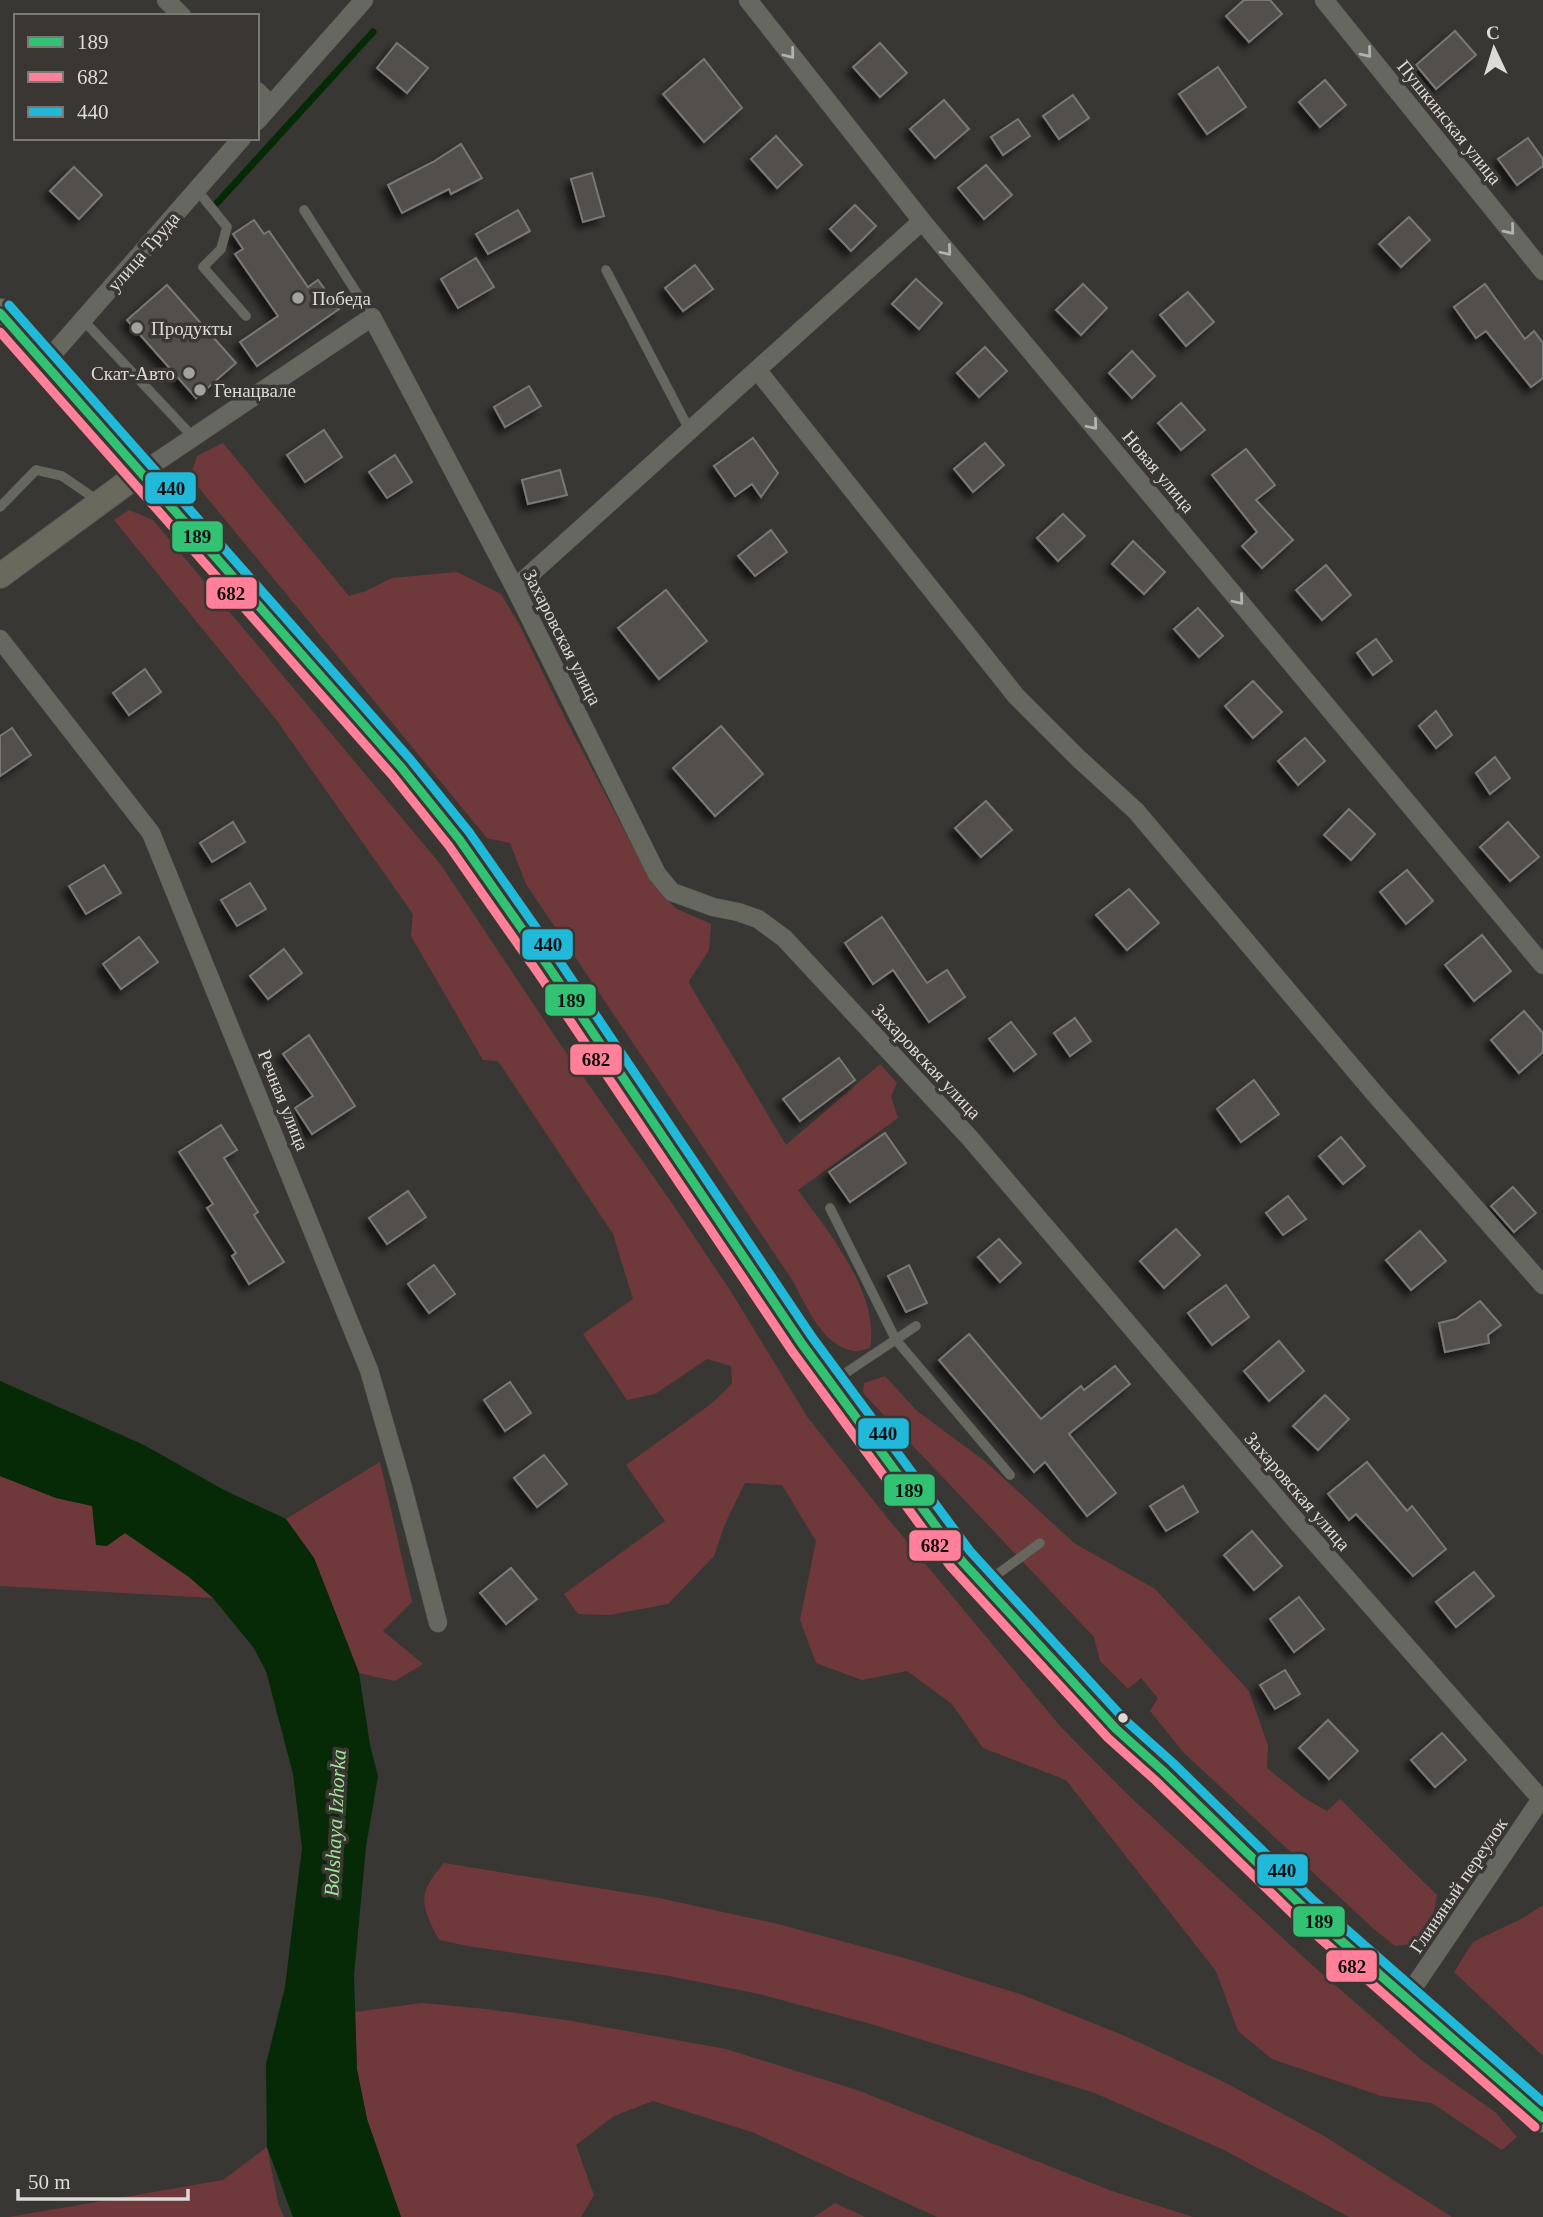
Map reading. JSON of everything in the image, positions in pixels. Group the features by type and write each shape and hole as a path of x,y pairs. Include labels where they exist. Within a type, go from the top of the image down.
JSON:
{"main road":[{"path":"0,313 401,767 459,839 794,1333 983,1585 1116,1729 1306,1910 1543,2118"},
{"path":"0,576 140,472"}],"street":[{"path":"166,0 180,14"},
{"path":"259,119 364,0"},
{"name":"Новая улица","path":"748,0 922,221 1543,965"},
{"name":"Пушкинская улица","path":"1324,0 1543,271"},
{"path":"259,93 271,105"},
{"name":"улица Труда","path":"44,364 240,140"},
{"path":"515,588 922,221"},
{"path":"140,472 372,317"},
{"name":"Захаровская улица","path":"372,317 515,588 657,874 672,892 758,919 784,938 969,1137 1280,1503 1542,1798"},
{"path":"758,371 1016,696 1136,811 1375,1094 1543,1285"},
{"name":"Речная улица","path":"0,639 151,833 369,1370 438,1623"},
{"name":"Глиняный переулок","path":"1407,1997 1542,1798"}],"lane":[{"path":"197,190 227,227 221,249 203,267 246,316"},
{"path":"304,210 372,317"},
{"path":"606,270 690,431"},
{"path":"83,320 193,437"},
{"path":"0,507 36,470 62,476 100,502"},
{"path":"830,1208 895,1340 1010,1475"},
{"path":"830,1383 916,1326"},
{"path":"983,1585 1040,1543"}],"shaded area":[{"path":"223,443 349,596 392,578 457,572 501,594 652,883 675,908 711,924 709,950 689,981 690,985 786,1145 880,1064 897,1083 891,1096 898,1118 798,1190 837,1244 860,1285 871,1327 870,1348 856,1351 843,1348 816,1323 793,1281 526,884 510,843 487,838 190,477 197,456"},
{"path":"129,510 153,520 441,865 556,1038 730,1290 808,1418 1060,1726 1127,1794 1313,1966 1424,2062 1495,2112 1517,2137 1502,2150 1432,2103 1381,2096 1272,2059 1238,2031 1216,1971 1066,1780 983,1748 952,1704 907,1671 862,1680 816,1663 800,1620 816,1541 782,1485 745,1483 725,1524 714,1556 668,1604 609,1615 578,1614 564,1594 665,1521 626,1465 711,1404 732,1384 731,1366 707,1359 655,1394 627,1400 583,1334 633,1299 613,1234 498,1061 483,1060 411,936 413,914 275,718 114,520"},
{"path":"885,1376 917,1411 986,1462 1074,1543 1155,1589 1249,1691 1268,1746 1267,1768 1304,1798 1327,1811 1340,1799 1437,1895 1430,1921 1414,1944 1395,1946 1374,1929 1184,1753 1150,1711 1158,1698 1141,1678 1128,1689 1100,1661 1094,1637 863,1393 864,1383"},
{"path":"380,1462 412,1602 383,1631 423,1664 395,1681 359,1673 314,1558 286,1519"},
{"path":"0,1476 56,1498 93,1506 107,1545 125,1533 189,1577 213,1598 0,1586"},
{"path":"444,1863 659,1898 778,1924 908,1959 1020,1994 1125,2036 1222,2081 1324,2136 1452,2217 1349,2217 1224,2150 1095,2093 871,2024 759,1994 664,1975 439,1940 428,1917 424,1900 429,1883"},
{"path":"1543,1905 1543,2056 1454,1972 1473,1942 1523,1918"},
{"path":"422,2003 566,2020 726,2049 857,2090 1112,2191 1193,2217 937,2217 752,2132 653,2101 614,2116 576,2145 594,2195 581,2217 401,2217 367,2119 357,2070 355,2012"},
{"path":"267,2147 278,2203 284,2217 9,2217 223,2180"},
{"path":"835,2203 865,2217 814,2217"}],"water":[{"name":"Bolshaya Izhorka","path":"0,1381 144,1445 224,1490 286,1519 314,1558 359,1673 370,1745 378,1776 366,1847 354,1975 357,2069 367,2119 401,2217 293,2217 267,2147 266,2064 285,1987 302,1848 293,1774 266,1671 253,1647 213,1598 189,1577 125,1533 107,1546 96,1545 92,1506 56,1498 0,1476"}],"building":[{"path":"1244,0 1270,0 1282,14 1249,42 1226,16"},
{"path":"1455,31 1476,55 1436,89 1416,65"},
{"path":"397,43 428,68 407,93 377,68"},
{"path":"880,43 907,73 880,97 853,67"},
{"path":"704,59 742,108 704,142 663,94"},
{"path":"1218,67 1246,107 1207,134 1179,94"},
{"path":"1325,80 1346,105 1320,127 1299,102"},
{"path":"1073,95 1089,118 1059,139 1043,116"},
{"path":"944,100 969,129 935,158 910,129"},
{"path":"1018,119 1030,136 1003,155 991,137"},
{"path":"776,136 802,165 777,188 751,159"},
{"path":"1528,138 1543,159 1543,166 1517,185 1498,159"},
{"path":"461,144 482,178 451,194 449,189 402,213 388,185"},
{"path":"986,165 1012,195 984,219 958,188"},
{"path":"74,167 102,195 79,219 50,191"},
{"path":"592,173 604,216 583,222 571,179"},
{"path":"855,205 876,226 851,251 830,229"},
{"path":"518,210 530,231 488,254 476,234"},
{"path":"1409,217 1430,240 1401,267 1379,244"},
{"name":"Победа","path":"254,220 264,234 269,231 308,287 318,280 339,309 257,366 240,342 278,316 235,254 243,249 233,234"},
{"path":"476,258 494,287 458,308 441,279"},
{"path":"695,265 713,289 683,311 665,288"},
{"path":"916,279 942,303 919,329 892,304"},
{"path":"1083,284 1107,308 1081,335 1056,310"},
{"path":"1485,284 1525,339 1534,331 1543,343 1543,378 1531,387 1486,331 1476,338 1454,307"},
{"path":"167,285 236,363 196,398 127,320"},
{"path":"1188,292 1214,322 1186,346 1160,315"},
{"path":"985,347 1007,371 979,397 957,373"},
{"path":"1132,351 1155,376 1132,398 1109,373"},
{"path":"529,386 541,406 505,427 494,407"},
{"path":"1181,403 1205,430 1181,450 1158,423"},
{"path":"324,430 342,457 305,482 287,455"},
{"path":"753,438 778,473 761,497 752,484 735,496 714,466"},
{"path":"985,443 1004,465 973,492 954,469"},
{"path":"1246,449 1275,485 1256,500 1293,540 1262,568 1242,546 1257,532 1212,475"},
{"path":"395,455 412,482 387,498 369,472"},
{"path":"560,470 567,495 528,504 522,480"},
{"path":"1063,514 1085,536 1058,561 1037,538"},
{"path":"771,530 787,552 755,576 738,556"},
{"path":"1133,541 1165,572 1144,594 1112,564"},
{"path":"1326,565 1351,595 1322,620 1296,590"},
{"path":"666,590 707,641 659,679 618,628"},
{"path":"1198,608 1223,636 1199,657 1174,629"},
{"path":"1376,639 1392,661 1373,675 1357,653"},
{"path":"145,669 161,692 129,715 113,693"},
{"path":"1253,681 1282,712 1253,738 1225,706"},
{"path":"1436,711 1452,735 1436,748 1419,726"},
{"path":"721,726 763,774 715,816 673,768"},
{"path":"12,728 31,755 0,776 0,736"},
{"path":"1305,738 1325,761 1298,785 1278,761"},
{"path":"1495,757 1510,778 1490,794 1476,773"},
{"path":"986,801 1012,830 981,857 955,828"},
{"path":"1349,809 1375,834 1351,860 1324,835"},
{"path":"233,822 245,842 212,862 200,843"},
{"path":"1508,822 1539,857 1510,881 1480,847"},
{"path":"104,865 121,893 86,914 69,886"},
{"path":"1407,870 1433,901 1406,924 1380,892"},
{"path":"250,883 266,909 237,926 221,900"},
{"path":"1129,889 1159,923 1127,950 1096,915"},
{"path":"882,917 927,983 947,970 965,997 929,1022 893,970 873,984 845,943"},
{"path":"1482,935 1511,971 1474,1001 1445,965"},
{"path":"139,937 158,962 121,989 103,964"},
{"path":"284,949 302,973 268,999 250,976"},
{"path":"1524,1011 1543,1033 1543,1052 1519,1073 1491,1040"},
{"path":"1075,1018 1091,1041 1070,1056 1054,1033"},
{"path":"1011,1022 1036,1054 1014,1071 989,1039"},
{"path":"309,1035 355,1106 312,1134 295,1108 313,1096 283,1054"},
{"path":"839,1058 855,1080 800,1121 783,1099"},
{"path":"1254,1080 1279,1114 1241,1142 1217,1109"},
{"path":"221,1125 237,1150 224,1158 258,1212 254,1215 284,1262 249,1284 232,1256 236,1253 207,1208 213,1204 179,1152"},
{"path":"885,1133 906,1163 850,1202 829,1172"},
{"path":"1341,1137 1365,1166 1343,1184 1319,1156"},
{"path":"1513,1187 1536,1213 1514,1232 1491,1206"},
{"path":"408,1191 426,1217 387,1244 369,1218"},
{"path":"1288,1196 1306,1219 1283,1235 1266,1213"},
{"path":"1176,1229 1200,1255 1164,1288 1140,1261"},
{"path":"1420,1231 1446,1261 1411,1290 1386,1260"},
{"path":"999,1239 1021,1263 1000,1282 978,1257"},
{"path":"434,1265 455,1294 429,1313 408,1284"},
{"path":"909,1265 927,1303 906,1312 888,1276"},
{"path":"1226,1285 1249,1317 1212,1345 1188,1313"},
{"path":"1480,1301 1501,1325 1488,1335 1489,1343 1445,1352 1439,1323 1456,1319"},
{"path":"969,1334 1041,1419 1081,1386 1084,1390 1115,1366 1130,1384 1069,1434 1116,1493 1087,1516 1045,1462 1034,1472 939,1360"},
{"path":"1279,1341 1304,1371 1269,1401 1244,1371"},
{"path":"510,1382 531,1413 505,1431 484,1400"},
{"path":"1325,1395 1349,1419 1318,1450 1293,1426"},
{"path":"544,1455 567,1484 537,1507 514,1478"},
{"path":"1367,1462 1407,1511 1412,1506 1446,1549 1413,1576 1356,1514 1349,1520 1328,1494"},
{"path":"1183,1486 1198,1512 1166,1531 1150,1506"},
{"path":"1252,1531 1282,1566 1254,1590 1224,1555"},
{"path":"511,1568 537,1599 506,1624 480,1593"},
{"path":"1474,1572 1494,1596 1456,1627 1436,1602"},
{"path":"1299,1597 1324,1629 1294,1652 1270,1619"},
{"path":"1285,1670 1300,1694 1275,1709 1260,1685"},
{"path":"1328,1720 1358,1751 1329,1779 1299,1748"},
{"path":"1442,1733 1466,1760 1435,1787 1411,1760"}],"waterway":[{"path":"217,203 373,32"}],"transit line":[{"name":"440","path":"9,305 410,759 469,832 558,959 812,1337 970,1551 1125,1720 1172,1762 1314,1901 1543,2102"},
{"name":"189","path":"0,313 401,767 459,839 548,966 802,1344 960,1559 1116,1729 1306,1910 1543,2118"},
{"name":"682","path":"0,332 392,775 449,846 538,973 792,1351 951,1567 1108,1738 1298,1919 1535,2127"}],"place":[{"name":"Победа","path":"298,298"},
{"name":"Продукты","path":"137,328"},
{"name":"Скат-Авто","path":"189,373"},
{"name":"Генацвале","path":"200,390"}]}
